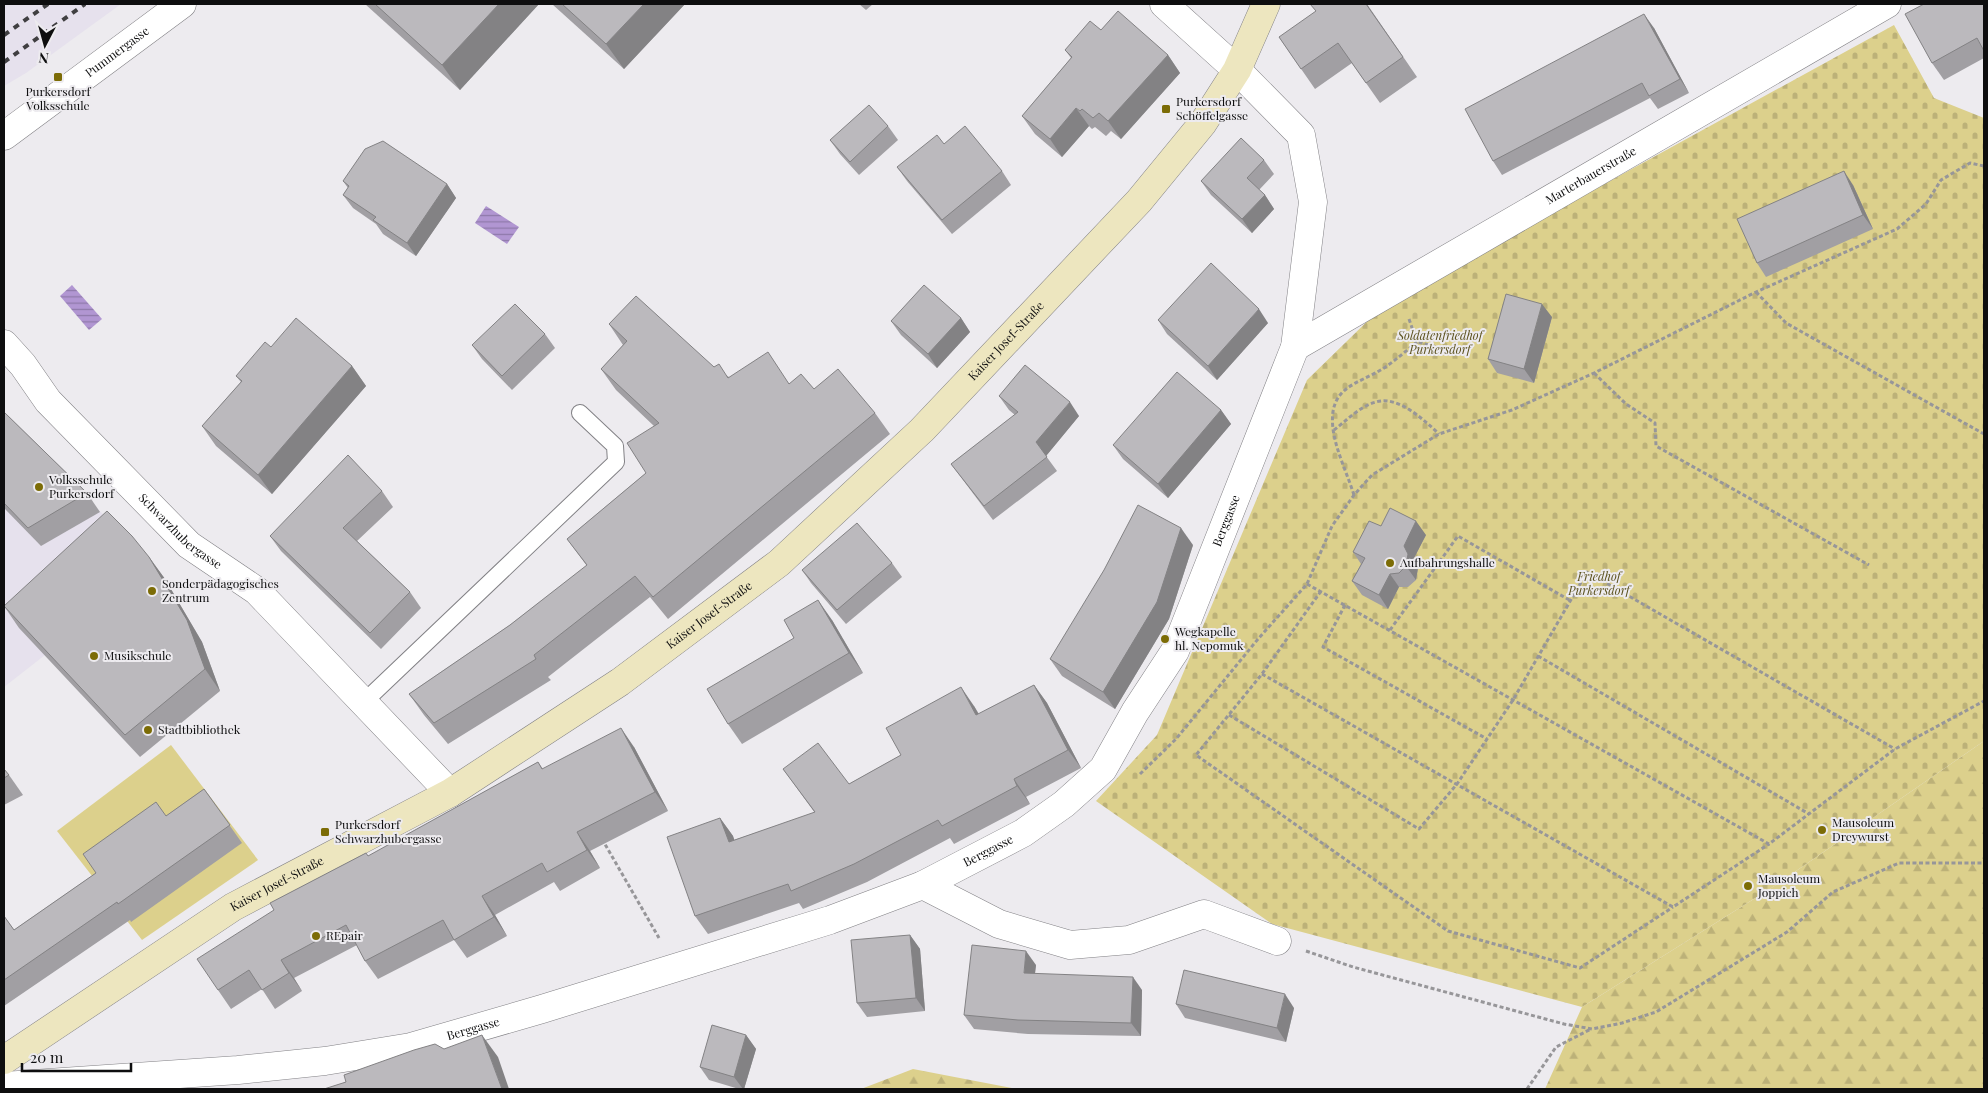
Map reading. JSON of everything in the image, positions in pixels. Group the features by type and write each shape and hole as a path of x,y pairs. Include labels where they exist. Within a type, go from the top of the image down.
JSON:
{"main road":[{"name":"Kaiser Josef-Straße","path":"4,1060 233,907 450,792 620,682 779,563 922,430 1139,201 1203,123 1237,70 1266,4"}],"street":[{"name":"Pummergasse","path":"4,136 182,4"},
{"name":"Berggasse","path":"4,1086 238,1070 326,1061 410,1047 542,1009 830,920 923,885 1023,833 1064,804 1103,769 1135,712 1176,651 1295,347 1313,202 1301,135 1237,70 1164,4"},
{"name":"Marterbauerstraße","path":"1295,347 1887,4"},
{"name":"Schwarzhubergasse","path":"4,344 24,365 48,401 189,545 257,591 450,792"},
{"path":"923,885 999,924 1070,945 1129,940 1204,914 1277,941"}],"lane":[{"path":"364,702 616,462 615,446 580,413"}],"path":[{"path":"1134,780 1176,739 1258,639 1307,584 1332,526 1354,495 1372,475 1439,434 1512,410 1594,373 1756,292 1897,229 1926,204 1942,180 1970,163 1984,166"},
{"path":"1756,292 1786,323 1984,434"},
{"path":"1407,311 1418,342"},
{"path":"1418,342 1461,353"},
{"path":"1354,495 1334,430 1334,406 1343,391 1353,383 1384,368 1418,342"},
{"path":"1594,373 1626,404 1655,423 1656,446 1869,565"},
{"path":"1334,430 1364,407 1377,401 1410,410 1439,434"},
{"path":"1390,630 1458,536 1571,601"},
{"path":"1229,715 1419,829 1457,784 1513,700 1587,572 1895,750"},
{"path":"1307,584 1769,844"},
{"path":"1321,591 1262,674 1196,755 1448,932 1580,968 1769,844 1895,750 1984,701"},
{"path":"1345,605 1323,647 1487,739"},
{"path":"1538,656 1809,814"},
{"path":"1262,674 1673,906"},
{"path":"598,832 676,967"},
{"path":"1528,1089 1556,1047 1592,1029 1622,1023 1656,1012 1787,932 1833,892 1899,864 1984,863"},
{"path":"1277,941 1353,967 1564,1024 1592,1029"}],"shaded area":[{"path":"4,4 121,4 26,73 4,86"},
{"path":"486,206 519,227 507,244 475,223"},
{"path":"72,285 102,319 89,330 60,296"},
{"name":"Volksschule Purkersdorf","path":"4,418 147,557 90,614 45,655 4,687"}],"green space":[{"name":"Friedhof Purkersdorf","path":"1894,25 1934,98 1984,118 1984,741 1776,885 1582,1007 1272,924 1096,801 1157,735 1307,380 1384,305"},
{"path":"1984,741 1984,1089 1545,1089 1582,1007 1776,885"},
{"path":"171,745 258,860 142,940 57,831"},
{"path":"913,1069 1017,1089 861,1089"}],"building":[{"path":"375,4 499,4 442,65"},
{"path":"562,4 644,4 606,44"},
{"path":"1310,4 1366,4 1403,57 1366,83 1338,43 1301,69 1279,37 1316,11"},
{"path":"1924,4 1984,4 1984,51 1977,38 1932,63 1905,14"},
{"path":"1118,11 1168,55 1108,121 1099,113 1093,118 1082,109 1080,111 1076,108 1050,139 1022,116 1072,57 1065,50 1090,21 1101,30"},
{"path":"1644,14 1680,79 1649,96 1642,83 1493,161 1465,109"},
{"path":"869,105 888,126 850,162 830,140"},
{"path":"965,126 1002,171 942,220 897,167 937,135 944,144"},
{"path":"1241,138 1264,160 1247,178 1265,195 1242,219 1201,181"},
{"path":"383,141 447,184 407,243 373,220 376,217 343,195 349,186 343,181 365,149"},
{"path":"1844,171 1863,215 1757,263 1737,219"},
{"path":"1211,263 1259,309 1208,366 1158,320"},
{"path":"924,285 961,318 928,354 891,321"},
{"path":"1506,294 1542,304 1524,369 1488,359"},
{"path":"636,296 714,367 719,364 728,378 768,352 789,384 801,374 814,389 838,369 875,413 653,597 635,576 534,655 536,659 434,723 409,694 510,625 587,565 567,539 646,473 627,443 659,423 601,369 627,341 609,324"},
{"path":"515,304 545,334 502,376 472,345"},
{"path":"296,318 352,366 258,475 202,426 242,381 236,376 265,342 271,347"},
{"path":"1025,365 1070,402 1036,442 1047,457 984,506 951,464 1018,412 999,396"},
{"path":"1177,372 1221,410 1158,484 1113,445"},
{"path":"4,412 87,493 28,528 4,503"},
{"path":"348,455 382,491 343,528 410,592 370,633 270,536"},
{"path":"1138,505 1181,528 1157,602 1103,692 1050,659 1104,570"},
{"path":"1390,508 1416,521 1404,546 1408,554 1406,566 1399,573 1390,574 1379,595 1352,581 1365,558 1353,552 1369,521 1381,526"},
{"path":"107,511 132,536 149,557 187,620 205,669 125,735 4,606"},
{"path":"857,523 892,563 837,610 802,570"},
{"path":"818,600 849,653 728,724 707,689 794,638 784,620"},
{"path":"1034,685 1068,750 1014,779 1017,786 942,826 938,820 854,864 791,891 788,884 695,916 667,837 720,818 729,842 815,812 783,769 818,743 849,784 901,755 886,728 961,687 976,715"},
{"path":"621,728 655,792 577,832 587,850 547,872 542,863 482,896 494,917 454,940 443,920 365,961 346,925 281,960 289,973 262,990 249,970 218,990 197,959 274,910 270,903 366,853 368,856 538,762 542,769"},
{"path":"4,769 9,775 4,778"},
{"path":"204,789 230,825 118,904 117,902 4,980 4,916 14,930 96,873 83,854 156,802 166,816"},
{"path":"910,935 916,998 857,1003 851,940"},
{"path":"972,945 1026,951 1024,973 1133,977 1131,1023 1018,1020 964,1015"},
{"path":"1184,970 1285,994 1277,1028 1176,1004"},
{"path":"712,1025 746,1035 734,1077 700,1067"},
{"path":"482,1035 502,1089 324,1089 346,1082 344,1075 414,1050 435,1044 444,1049"}],"railway":[{"path":"4,35 48,4"},
{"path":"4,62 85,4"}],"place":[{"name":"Purkersdorf Volksschule","path":"58,77"},
{"name":"Purkersdorf Schöffelgasse","path":"1166,109"},
{"name":"Volksschule Purkersdorf","path":"39,487"},
{"name":"Aufbahrungshalle","path":"1390,563"},
{"name":"Sonderpädagogisches Zentrum","path":"152,591"},
{"name":"Wegkapelle hl. Nepomuk","path":"1165,639"},
{"name":"Musikschule","path":"94,656"},
{"name":"Stadtbibliothek","path":"148,730"},
{"name":"Mausoleum Dreywurst","path":"1822,830"},
{"name":"Purkersdorf Schwarzhubergasse","path":"325,832"},
{"name":"Mausoleum Joppich","path":"1748,886"},
{"name":"REpair","path":"316,936"}],"park label":[{"name":"Soldatenfriedhof Purkersdorf","path":"1440,343"}]}
